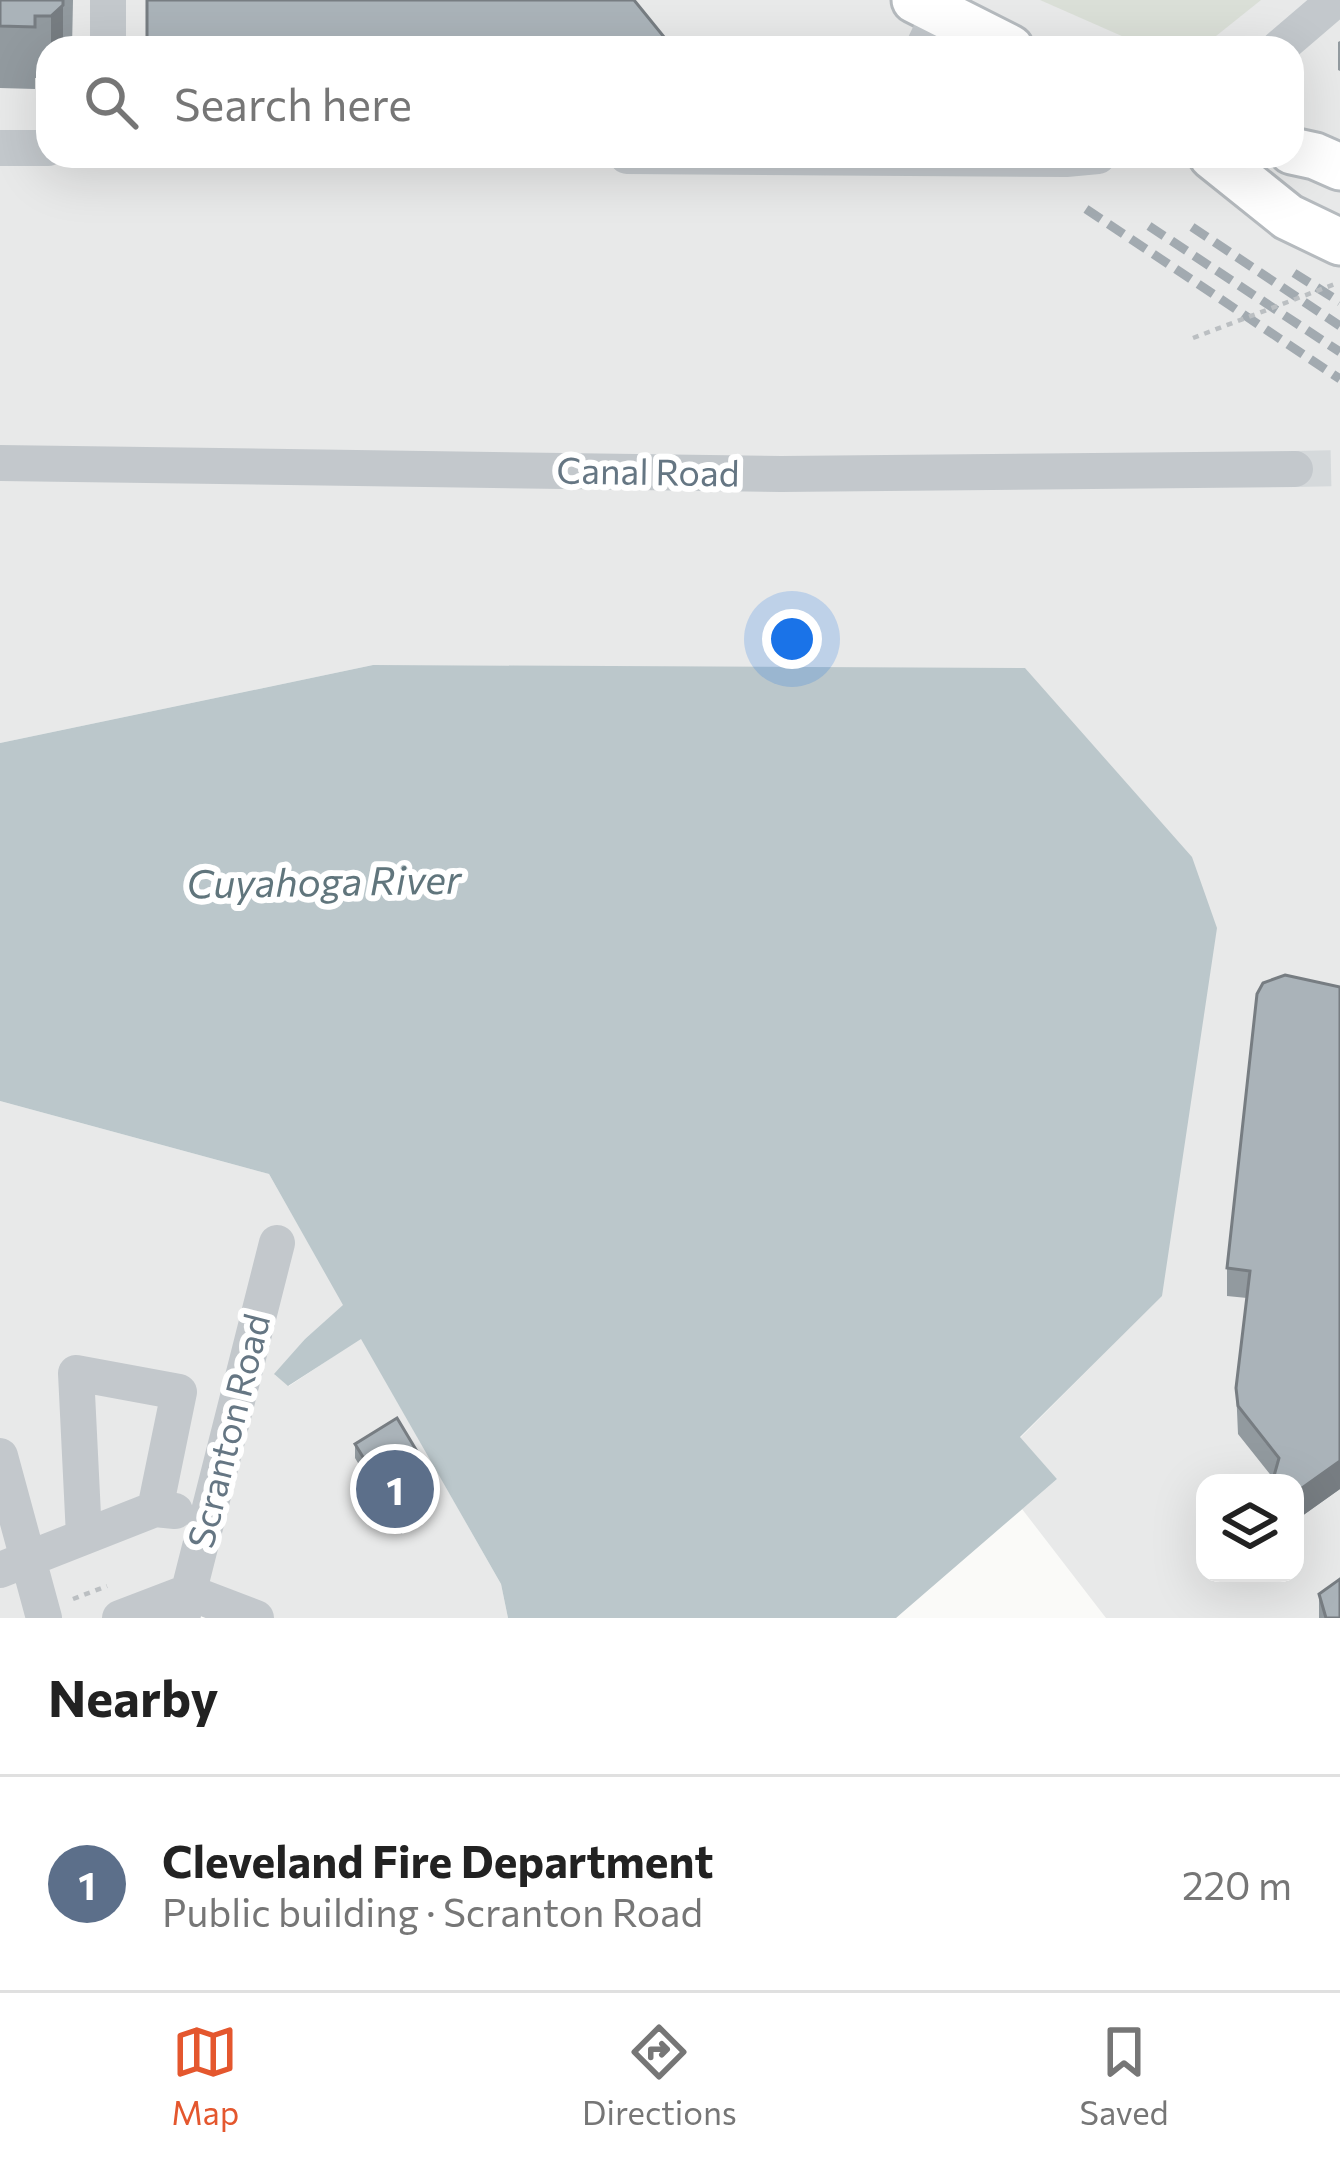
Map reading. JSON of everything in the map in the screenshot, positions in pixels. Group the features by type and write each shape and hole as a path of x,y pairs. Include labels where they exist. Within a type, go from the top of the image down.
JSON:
{"main road":[{"path":"926,20 974,36"},
{"path":"1304,153 1340,167"},
{"path":"1227,168 1338,263"}],"street":[{"path":"108,0 108,36"},
{"path":"1293,36 1335,0"},
{"path":"0,148 36,148"},
{"name":"Canal Road","path":"0,463 781,474 1295,469"},
{"name":"Scranton Road","path":"185,1605 278,1244"},
{"path":"84,1536 76,1373 179,1392 155,1509"},
{"path":"0,1456 14,1565 43,1614"},
{"path":"14,1565 155,1509 208,1514"},
{"path":"116,1601 185,1605 256,1618"}],"path":[{"path":"1193,338 1338,263"},
{"path":"43,1614 116,1601"}],"shaded area":[{"path":"0,0 1340,0 1340,1618 1106,1618 1022,1509 1057,1479 1020,1438 1162,1295 373,665 0,743"},
{"path":"1040,0 1261,0 1216,36 1122,36"},
{"path":"0,1101 269,1174 344,1305 305,1339 275,1375 289,1386 361,1338 501,1584 508,1618 256,1618 189,1593 182,1618 0,1618"}],"water":[{"name":"Cuyahoga River","path":"373,665 1025,668 1192,857 1217,928 1162,1296 1020,1437 1057,1479 896,1618 508,1618 501,1584 361,1339 288,1386 274,1374 343,1305 269,1174 0,1101 0,743"}],"building":[{"path":"0,0 63,0 63,5 51,16 35,16 35,27 0,26"},
{"path":"147,0 634,0 663,36 147,36"},
{"path":"1285,975 1340,987 1340,1461 1304,1487 1304,1474 1275,1474 1279,1458 1238,1406 1236,1388 1250,1271 1227,1268 1257,994 1263,983"},
{"path":"397,1418 427,1468 407,1481 422,1507 401,1519 355,1444"},
{"path":"1340,1579 1340,1618 1326,1618 1319,1594"}],"tunnel":[{"path":"1295,469 1340,468"}],"railway":[{"path":"1086,209 1340,379"},
{"path":"1149,226 1340,352"},
{"path":"1192,227 1340,326"},
{"path":"1294,273 1340,302"}],"place":[{"name":"Cleveland Fire Department","path":"395,1489"}]}
